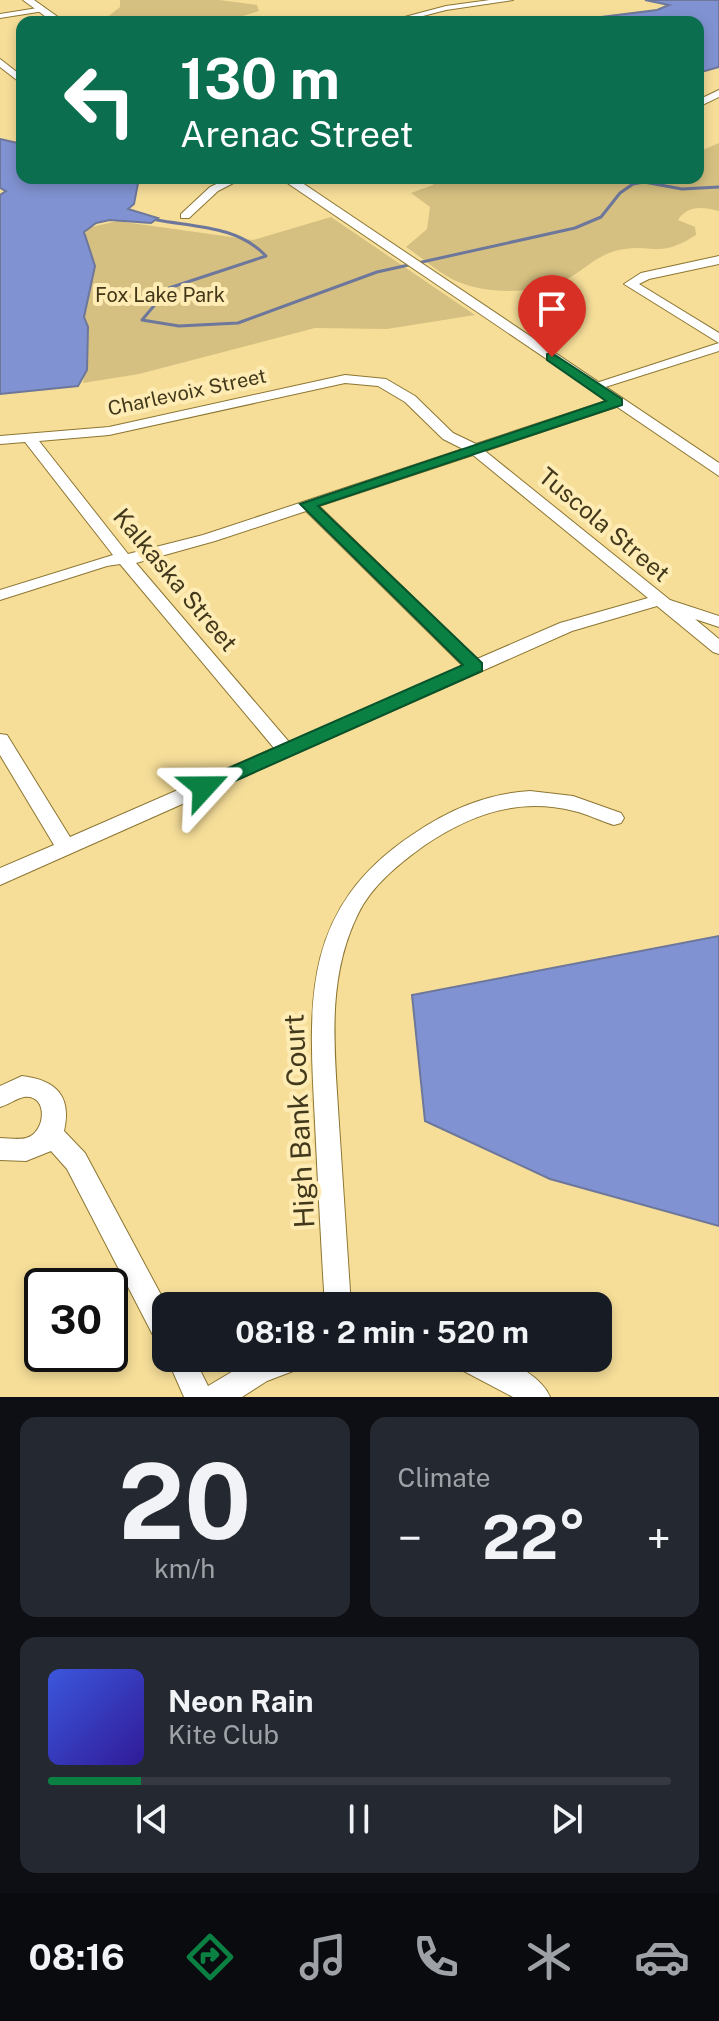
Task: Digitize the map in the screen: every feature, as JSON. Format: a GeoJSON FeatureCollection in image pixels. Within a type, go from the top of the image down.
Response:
{"type":"FeatureCollection","features":[{"type":"Feature","properties":{"kind":"street"},"geometry":{"type":"LineString","coordinates":[[28,0],[51,16]]}},
{"type":"Feature","properties":{"kind":"street"},"geometry":{"type":"LineString","coordinates":[[429,0],[446,8]]}},
{"type":"Feature","properties":{"kind":"street"},"geometry":{"type":"LineString","coordinates":[[414,16],[446,8],[509,0]]}},
{"type":"Feature","properties":{"kind":"street"},"geometry":{"type":"LineString","coordinates":[[0,16],[41,9]]}},
{"type":"Feature","properties":{"kind":"street"},"geometry":{"type":"LineString","coordinates":[[0,62],[16,76]]}},
{"type":"Feature","properties":{"kind":"street"},"geometry":{"type":"LineString","coordinates":[[185,216],[214,189],[225,184]]}},
{"type":"Feature","properties":{"kind":"street"},"geometry":{"type":"LineString","coordinates":[[295,184],[719,471]]}},
{"type":"Feature","properties":{"kind":"street"},"geometry":{"type":"LineString","coordinates":[[719,260],[645,276],[630,284],[631,288],[719,339]]}},
{"type":"Feature","properties":{"kind":"street"},"geometry":{"type":"LineString","coordinates":[[594,386],[719,347]]}},
{"type":"Feature","properties":{"kind":"street","name":"Charlevoix Street"},"geometry":{"type":"LineString","coordinates":[[0,440],[109,431],[345,379],[381,382]]}},
{"type":"Feature","properties":{"kind":"street","name":"Tuscola Street"},"geometry":{"type":"LineString","coordinates":[[381,382],[410,399],[448,436],[473,448],[657,601],[719,648]]}},
{"type":"Feature","properties":{"kind":"street"},"geometry":{"type":"LineString","coordinates":[[0,595],[105,561],[209,538],[617,402]]}},
{"type":"Feature","properties":{"kind":"street","name":"Kalkaska Street"},"geometry":{"type":"LineString","coordinates":[[29,438],[124,559],[286,750]]}},
{"type":"Feature","properties":{"kind":"street"},"geometry":{"type":"LineString","coordinates":[[308,504],[475,667]]}},
{"type":"Feature","properties":{"kind":"street"},"geometry":{"type":"LineString","coordinates":[[0,877],[566,627],[657,601],[719,622]]}},
{"type":"Feature","properties":{"kind":"street"},"geometry":{"type":"LineString","coordinates":[[0,740],[66,847]]}},
{"type":"Feature","properties":{"kind":"street","name":"High Bank Court"},"geometry":{"type":"LineString","coordinates":[[337,1292],[324,1074],[324,999],[332,958],[361,892],[419,839],[455,816],[488,804],[520,797],[548,798],[586,804],[614,818]]}},
{"type":"Feature","properties":{"kind":"street"},"geometry":{"type":"LineString","coordinates":[[0,1097],[28,1087],[50,1095],[58,1114],[50,1133],[25,1151],[0,1149]]}},
{"type":"Feature","properties":{"kind":"street"},"geometry":{"type":"LineString","coordinates":[[50,1133],[76,1161],[152,1305]]}},
{"type":"Feature","properties":{"kind":"street"},"geometry":{"type":"LineString","coordinates":[[186,1372],[199,1397]]}},
{"type":"Feature","properties":{"kind":"street"},"geometry":{"type":"LineString","coordinates":[[217,1397],[256,1372]]}},
{"type":"Feature","properties":{"kind":"street"},"geometry":{"type":"LineString","coordinates":[[496,1372],[536,1397]]}},
{"type":"Feature","properties":{"kind":"green space"},"geometry":{"type":"Polygon","coordinates":[[[120,0],[219,0],[257,5],[259,11],[243,16],[109,16],[120,7],[120,0]]]}},
{"type":"Feature","properties":{"kind":"green space"},"geometry":{"type":"Polygon","coordinates":[[[719,143],[719,211],[701,208],[682,215],[678,220],[695,227],[696,235],[671,247],[615,251],[562,282],[513,291],[475,287],[457,281],[406,247],[427,229],[430,207],[411,193],[433,184],[704,184],[704,149],[719,143]]]}},
{"type":"Feature","properties":{"kind":"green space","name":"Fox Lake Park"},"geometry":{"type":"Polygon","coordinates":[[[331,217],[475,315],[387,329],[315,328],[139,374],[83,383],[88,356],[84,317],[94,272],[84,237],[88,228],[117,221],[253,240],[331,217]]]}},
{"type":"Feature","properties":{"kind":"water"},"geometry":{"type":"Polygon","coordinates":[[[645,0],[719,0],[719,67],[704,71],[704,16],[609,16],[657,10],[669,5],[645,0]]]}},
{"type":"Feature","properties":{"kind":"water"},"geometry":{"type":"Polygon","coordinates":[[[0,139],[16,143],[16,184],[138,184],[134,204],[128,209],[158,218],[151,223],[110,220],[96,223],[84,232],[95,266],[84,317],[88,327],[87,370],[78,386],[0,394],[0,195],[6,191],[0,188],[0,139]]]}},
{"type":"Feature","properties":{"kind":"water"},"geometry":{"type":"Polygon","coordinates":[[[719,936],[719,1226],[550,1179],[425,1121],[412,995],[719,936]]]}},
{"type":"Feature","properties":{"kind":"waterway"},"geometry":{"type":"LineString","coordinates":[[157,220],[229,233],[255,246],[266,256],[169,288],[142,320],[179,326],[238,323],[377,272],[575,228],[601,217],[620,193],[633,184]]}},
{"type":"Feature","properties":{"kind":"waterway"},"geometry":{"type":"LineString","coordinates":[[655,184],[682,189],[719,187]]}},
{"type":"Feature","properties":{"kind":"route"},"geometry":{"type":"LineString","coordinates":[[204,787],[475,667],[308,504],[617,402],[552,357]]}}]}
